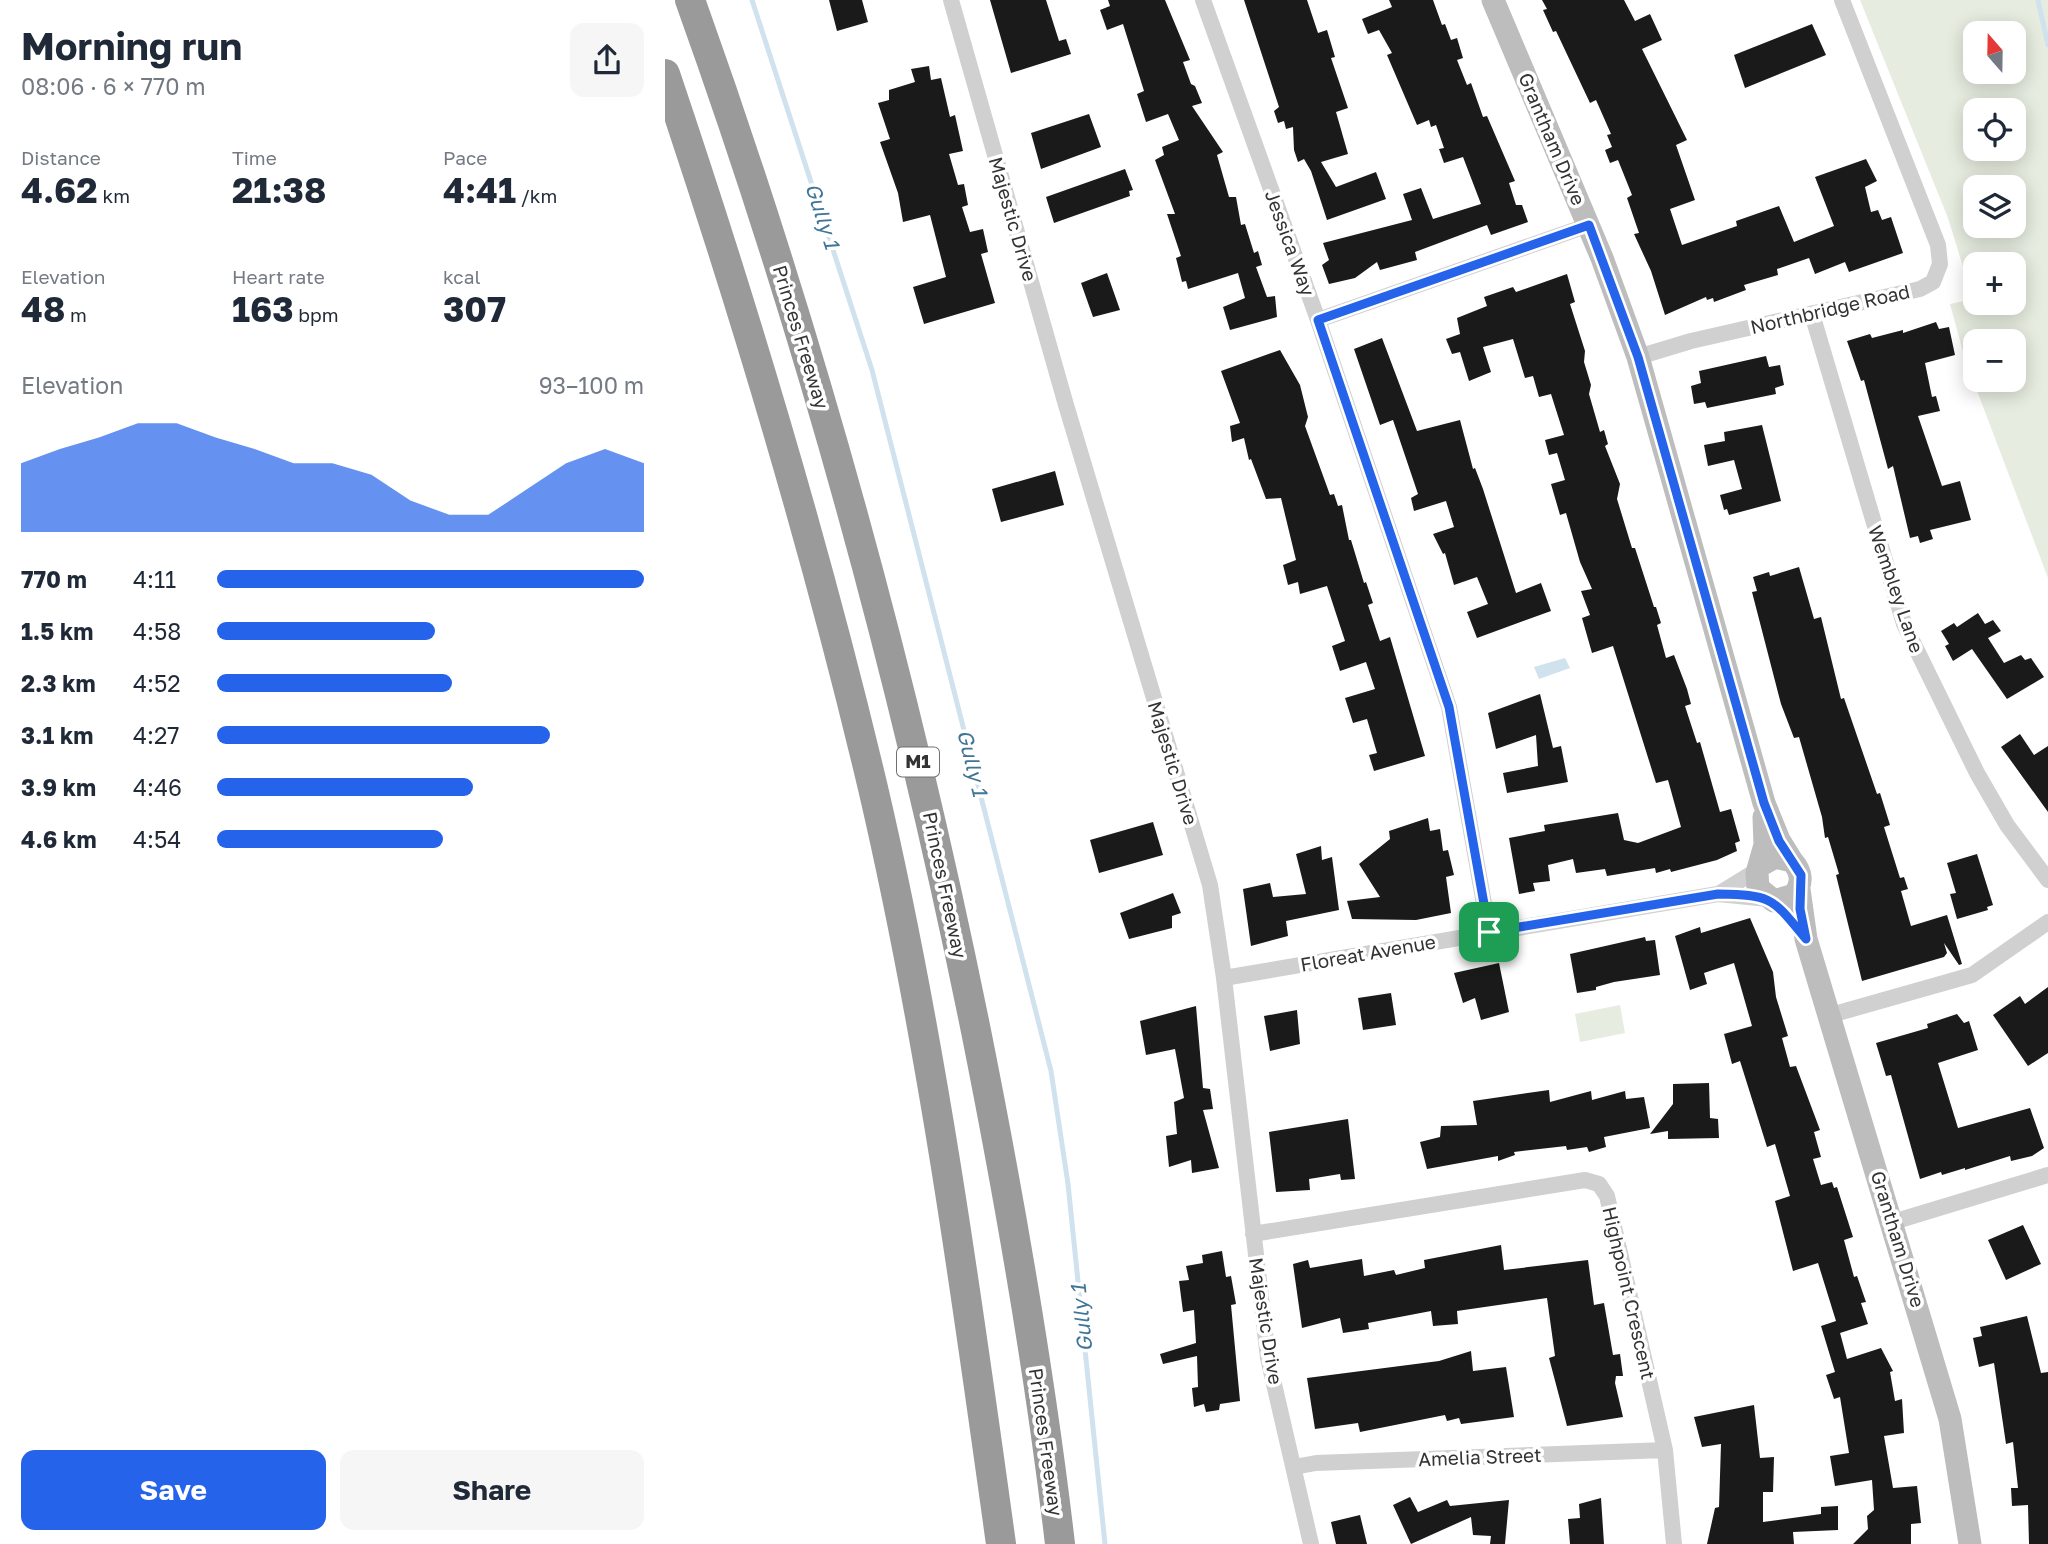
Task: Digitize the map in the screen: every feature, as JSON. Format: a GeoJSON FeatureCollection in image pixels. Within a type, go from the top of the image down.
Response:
{"type":"FeatureCollection","features":[{"type":"Feature","properties":{"kind":"highway","name":"Princes Freeway"},"geometry":{"type":"LineString","coordinates":[[690,0],[770,234],[849,495],[938,844],[1007,1193],[1030,1326],[1060,1544]]}},
{"type":"Feature","properties":{"kind":"highway","name":"M1"},"geometry":{"type":"LineString","coordinates":[[665,74],[696,166],[780,443],[842,666],[873,792],[921,1030],[963,1272],[1001,1544]]}},
{"type":"Feature","properties":{"kind":"street","name":"Majestic Drive"},"geometry":{"type":"LineString","coordinates":[[951,0],[1066,405],[1210,885],[1224,978],[1268,1358],[1311,1544]]}},
{"type":"Feature","properties":{"kind":"street","name":"Jessica Way"},"geometry":{"type":"LineString","coordinates":[[1203,0],[1318,320],[1449,707],[1489,932]]}},
{"type":"Feature","properties":{"kind":"street","name":"Grantham Drive"},"geometry":{"type":"LineString","coordinates":[[1493,0],[1589,225],[1638,357],[1764,803],[1779,841],[1801,875],[1799,889],[1806,939],[1831,1015],[1950,1419],[1970,1544]]}},
{"type":"Feature","properties":{"kind":"street","name":"Northbridge Road"},"geometry":{"type":"LineString","coordinates":[[1638,357],[1691,341],[1920,289],[1934,282],[1940,264],[1938,246],[1842,0]]}},
{"type":"Feature","properties":{"kind":"street"},"geometry":{"type":"LineString","coordinates":[[1318,320],[1589,225]]}},
{"type":"Feature","properties":{"kind":"street","name":"Wembley Lane"},"geometry":{"type":"LineString","coordinates":[[1812,314],[1904,624],[1989,793],[2007,825],[2048,880]]}},
{"type":"Feature","properties":{"kind":"street","name":"Grantham Drive"},"geometry":{"type":"LineString","coordinates":[[1764,803],[1765,845],[1758,888],[1806,939]]}},
{"type":"Feature","properties":{"kind":"street"},"geometry":{"type":"LineString","coordinates":[[1760,867],[1775,857],[1792,861]]}},
{"type":"Feature","properties":{"kind":"street","name":"Floreat Avenue"},"geometry":{"type":"LineString","coordinates":[[1718,894],[1760,867]]}},
{"type":"Feature","properties":{"kind":"street"},"geometry":{"type":"LineString","coordinates":[[1771,900],[1787,900],[1799,889]]}},
{"type":"Feature","properties":{"kind":"street","name":"Floreat Avenue"},"geometry":{"type":"LineString","coordinates":[[1224,978],[1718,894],[1771,900]]}},
{"type":"Feature","properties":{"kind":"street"},"geometry":{"type":"LineString","coordinates":[[1831,1015],[1972,975],[2048,922]]}},
{"type":"Feature","properties":{"kind":"street"},"geometry":{"type":"LineString","coordinates":[[1893,1222],[2048,1175]]}},
{"type":"Feature","properties":{"kind":"street","name":"Highpoint Crescent"},"geometry":{"type":"LineString","coordinates":[[1253,1234],[1593,1181],[1607,1195],[1665,1450],[1674,1544]]}},
{"type":"Feature","properties":{"kind":"street","name":"Amelia Street"},"geometry":{"type":"LineString","coordinates":[[1294,1467],[1317,1463],[1665,1450]]}},
{"type":"Feature","properties":{"kind":"shaded area"},"geometry":{"type":"Polygon","coordinates":[[[1860,0],[2048,0],[2048,578],[1978,392],[2026,392],[2026,329],[1963,329],[1963,352],[1950,304],[1963,301],[1963,315],[2026,315],[2026,252],[1963,252],[1963,267],[1948,218],[1860,0]]]}},
{"type":"Feature","properties":{"kind":"shaded area"},"geometry":{"type":"Polygon","coordinates":[[[1620,1005],[1625,1033],[1580,1042],[1575,1014],[1620,1005]]]}},
{"type":"Feature","properties":{"kind":"water"},"geometry":{"type":"Polygon","coordinates":[[[1565,658],[1570,668],[1539,679],[1534,667],[1565,658]]]}},
{"type":"Feature","properties":{"kind":"building"},"geometry":{"type":"Polygon","coordinates":[[[829,0],[862,0],[868,22],[837,31],[829,0]]]}},
{"type":"Feature","properties":{"kind":"building"},"geometry":{"type":"Polygon","coordinates":[[[990,0],[1046,0],[1059,41],[1066,39],[1071,54],[1011,73],[990,0]]]}},
{"type":"Feature","properties":{"kind":"building"},"geometry":{"type":"Polygon","coordinates":[[[1108,0],[1165,0],[1190,60],[1183,62],[1202,103],[1192,106],[1223,152],[1217,155],[1229,197],[1236,197],[1241,225],[1245,224],[1254,253],[1258,251],[1262,265],[1256,267],[1267,297],[1275,296],[1277,317],[1230,330],[1223,307],[1245,298],[1238,273],[1188,289],[1186,281],[1182,282],[1176,258],[1181,256],[1167,214],[1175,214],[1155,160],[1164,155],[1162,147],[1179,140],[1168,114],[1146,122],[1137,94],[1144,91],[1123,24],[1107,30],[1100,10],[1110,6],[1108,0]]]}},
{"type":"Feature","properties":{"kind":"building"},"geometry":{"type":"Polygon","coordinates":[[[1244,0],[1307,0],[1318,33],[1327,30],[1335,57],[1331,58],[1348,108],[1336,112],[1348,154],[1321,162],[1336,187],[1376,172],[1386,199],[1327,220],[1311,171],[1304,159],[1298,162],[1294,150],[1293,127],[1286,129],[1284,121],[1278,123],[1274,111],[1279,107],[1244,0]]]}},
{"type":"Feature","properties":{"kind":"building"},"geometry":{"type":"Polygon","coordinates":[[[1389,0],[1433,0],[1451,40],[1457,38],[1463,58],[1457,60],[1467,85],[1471,83],[1483,117],[1487,116],[1515,181],[1509,183],[1516,205],[1522,205],[1528,222],[1491,235],[1487,225],[1415,252],[1417,260],[1380,270],[1377,262],[1355,278],[1329,284],[1322,265],[1329,260],[1323,243],[1412,220],[1403,194],[1421,188],[1433,219],[1481,204],[1463,157],[1444,163],[1439,149],[1444,148],[1436,125],[1431,127],[1429,120],[1417,125],[1387,55],[1392,53],[1379,30],[1368,34],[1362,19],[1392,7],[1389,0]]]}},
{"type":"Feature","properties":{"kind":"building"},"geometry":{"type":"Polygon","coordinates":[[[1542,0],[1624,0],[1635,21],[1650,14],[1662,40],[1642,49],[1687,140],[1676,145],[1695,200],[1670,209],[1682,245],[1737,226],[1736,221],[1779,206],[1794,242],[1834,226],[1815,177],[1866,159],[1877,181],[1865,187],[1871,212],[1878,210],[1882,220],[1891,217],[1903,253],[1849,272],[1845,262],[1815,274],[1809,258],[1777,269],[1778,275],[1744,285],[1746,290],[1714,302],[1713,298],[1707,300],[1706,297],[1665,315],[1651,271],[1634,234],[1639,233],[1627,198],[1632,195],[1618,160],[1610,163],[1605,150],[1612,147],[1607,135],[1611,134],[1596,100],[1590,103],[1556,31],[1553,32],[1543,10],[1547,9],[1542,0]]]}},
{"type":"Feature","properties":{"kind":"building"},"geometry":{"type":"Polygon","coordinates":[[[1812,24],[1826,55],[1745,88],[1734,55],[1812,24]]]}},
{"type":"Feature","properties":{"kind":"building"},"geometry":{"type":"Polygon","coordinates":[[[929,66],[931,80],[941,78],[950,117],[955,115],[963,151],[949,154],[958,185],[964,184],[968,205],[962,207],[970,232],[983,229],[988,252],[981,254],[995,303],[924,324],[913,287],[946,277],[930,215],[903,222],[898,193],[880,142],[890,139],[878,103],[889,100],[889,90],[915,82],[911,69],[929,66]]]}},
{"type":"Feature","properties":{"kind":"building"},"geometry":{"type":"Polygon","coordinates":[[[1089,114],[1101,147],[1041,169],[1031,133],[1089,114]]]}},
{"type":"Feature","properties":{"kind":"building"},"geometry":{"type":"Polygon","coordinates":[[[1125,169],[1133,190],[1129,191],[1130,196],[1054,223],[1046,197],[1125,169]]]}},
{"type":"Feature","properties":{"kind":"building"},"geometry":{"type":"Polygon","coordinates":[[[1107,273],[1120,310],[1093,317],[1081,283],[1107,273]]]}},
{"type":"Feature","properties":{"kind":"building"},"geometry":{"type":"Polygon","coordinates":[[[1567,274],[1575,302],[1570,304],[1585,351],[1584,362],[1591,385],[1589,394],[1600,432],[1604,430],[1608,444],[1605,446],[1620,484],[1617,499],[1632,548],[1635,548],[1661,623],[1657,625],[1666,658],[1674,655],[1687,689],[1691,704],[1685,706],[1697,743],[1700,742],[1720,812],[1731,809],[1740,841],[1735,843],[1737,851],[1717,860],[1671,872],[1670,869],[1656,873],[1655,868],[1607,876],[1605,869],[1576,873],[1573,859],[1548,865],[1550,881],[1533,883],[1535,891],[1519,894],[1509,838],[1545,831],[1544,825],[1618,813],[1624,840],[1638,843],[1681,827],[1668,780],[1656,783],[1613,646],[1592,653],[1582,618],[1590,615],[1581,591],[1592,589],[1580,562],[1566,513],[1560,515],[1551,484],[1565,480],[1557,453],[1549,455],[1545,440],[1564,435],[1551,394],[1539,397],[1533,376],[1525,378],[1513,339],[1483,347],[1491,372],[1469,381],[1460,352],[1452,354],[1446,339],[1460,334],[1457,318],[1487,306],[1484,297],[1513,287],[1516,292],[1567,274]]]}},
{"type":"Feature","properties":{"kind":"building"},"geometry":{"type":"Polygon","coordinates":[[[1936,322],[1939,329],[1949,327],[1955,355],[1925,363],[1932,397],[1936,396],[1940,411],[1918,416],[1942,486],[1960,481],[1971,520],[1930,530],[1933,539],[1920,543],[1918,536],[1910,538],[1893,466],[1888,469],[1864,380],[1861,381],[1847,341],[1870,334],[1872,338],[1903,330],[1903,333],[1936,322]]]}},
{"type":"Feature","properties":{"kind":"building"},"geometry":{"type":"Polygon","coordinates":[[[1382,338],[1417,431],[1460,420],[1473,469],[1475,468],[1483,489],[1516,593],[1541,583],[1551,611],[1477,638],[1467,612],[1488,604],[1477,577],[1454,585],[1445,553],[1443,554],[1433,534],[1454,527],[1446,501],[1414,511],[1411,498],[1418,494],[1393,420],[1380,425],[1354,349],[1382,338]]]}},
{"type":"Feature","properties":{"kind":"building"},"geometry":{"type":"Polygon","coordinates":[[[1280,350],[1300,385],[1308,417],[1305,426],[1330,495],[1334,494],[1338,506],[1342,505],[1349,540],[1373,603],[1368,605],[1380,641],[1390,637],[1425,756],[1374,771],[1369,755],[1377,753],[1367,719],[1353,723],[1345,698],[1375,689],[1366,662],[1340,671],[1332,646],[1345,641],[1327,586],[1300,594],[1298,582],[1288,585],[1283,565],[1296,560],[1281,498],[1266,499],[1251,459],[1249,460],[1244,438],[1232,442],[1230,426],[1240,423],[1221,371],[1280,350]]]}},
{"type":"Feature","properties":{"kind":"building"},"geometry":{"type":"Polygon","coordinates":[[[1766,356],[1769,367],[1780,365],[1784,385],[1775,388],[1776,394],[1707,408],[1705,402],[1694,404],[1691,386],[1701,383],[1699,371],[1766,356]]]}},
{"type":"Feature","properties":{"kind":"building"},"geometry":{"type":"Polygon","coordinates":[[[1762,425],[1781,501],[1729,515],[1727,509],[1724,510],[1720,495],[1742,489],[1734,460],[1708,466],[1704,445],[1725,441],[1724,432],[1762,425]]]}},
{"type":"Feature","properties":{"kind":"building"},"geometry":{"type":"Polygon","coordinates":[[[1055,471],[1064,505],[1001,522],[992,489],[1055,471]]]}},
{"type":"Feature","properties":{"kind":"building"},"geometry":{"type":"Polygon","coordinates":[[[1799,567],[1814,619],[1821,617],[1841,699],[1844,698],[1890,825],[1884,827],[1900,878],[1904,877],[1908,889],[1901,891],[1911,926],[1947,915],[1962,964],[1959,965],[1944,943],[1947,953],[1944,957],[1862,981],[1836,875],[1839,874],[1828,837],[1825,838],[1822,817],[1799,737],[1794,738],[1781,704],[1752,592],[1757,591],[1753,577],[1769,572],[1770,576],[1799,567]]]}},
{"type":"Feature","properties":{"kind":"building"},"geometry":{"type":"Polygon","coordinates":[[[1978,613],[1985,624],[1993,620],[2001,631],[1988,638],[2004,663],[2021,655],[2025,660],[2031,658],[2044,677],[2007,699],[1972,649],[1953,661],[1945,646],[1949,644],[1941,631],[1954,623],[1957,627],[1978,613]]]}},
{"type":"Feature","properties":{"kind":"building"},"geometry":{"type":"Polygon","coordinates":[[[1540,694],[1553,748],[1561,746],[1568,782],[1507,793],[1503,773],[1538,766],[1536,735],[1496,749],[1488,713],[1540,694]]]}},
{"type":"Feature","properties":{"kind":"building"},"geometry":{"type":"Polygon","coordinates":[[[2020,734],[2034,755],[2048,746],[2048,812],[2001,747],[2020,734]]]}},
{"type":"Feature","properties":{"kind":"building"},"geometry":{"type":"Polygon","coordinates":[[[1428,818],[1430,831],[1440,829],[1443,851],[1448,850],[1454,875],[1446,877],[1451,913],[1416,920],[1352,919],[1347,901],[1380,897],[1359,864],[1390,839],[1389,831],[1428,818]]]}},
{"type":"Feature","properties":{"kind":"building"},"geometry":{"type":"Polygon","coordinates":[[[1153,822],[1163,855],[1099,873],[1090,840],[1153,822]]]}},
{"type":"Feature","properties":{"kind":"building"},"geometry":{"type":"Polygon","coordinates":[[[1321,846],[1322,860],[1332,857],[1339,910],[1286,921],[1288,936],[1251,946],[1243,889],[1270,883],[1273,897],[1306,894],[1296,854],[1321,846]]]}},
{"type":"Feature","properties":{"kind":"building"},"geometry":{"type":"Polygon","coordinates":[[[1977,854],[1993,905],[1987,907],[1988,910],[1957,919],[1950,894],[1956,893],[1947,863],[1977,854]]]}},
{"type":"Feature","properties":{"kind":"building"},"geometry":{"type":"Polygon","coordinates":[[[1173,893],[1181,913],[1172,916],[1172,928],[1129,939],[1120,913],[1173,893]]]}},
{"type":"Feature","properties":{"kind":"building"},"geometry":{"type":"Polygon","coordinates":[[[1750,918],[1773,972],[1776,997],[1788,1036],[1782,1038],[1790,1067],[1796,1066],[1820,1130],[1814,1132],[1821,1157],[1813,1159],[1821,1185],[1832,1182],[1834,1188],[1837,1187],[1853,1237],[1844,1240],[1854,1277],[1857,1276],[1866,1302],[1861,1303],[1868,1324],[1840,1333],[1847,1359],[1881,1348],[1893,1371],[1890,1372],[1895,1401],[1902,1399],[1904,1433],[1884,1436],[1893,1488],[1917,1486],[1921,1523],[1911,1524],[1911,1544],[1853,1544],[1868,1529],[1867,1516],[1874,1510],[1872,1480],[1835,1486],[1830,1456],[1849,1453],[1840,1397],[1834,1399],[1826,1375],[1835,1372],[1821,1326],[1836,1321],[1818,1263],[1793,1271],[1775,1201],[1790,1196],[1775,1144],[1767,1147],[1740,1061],[1732,1064],[1724,1034],[1752,1026],[1734,963],[1704,973],[1707,984],[1690,990],[1675,936],[1700,927],[1701,933],[1750,918]]]}},
{"type":"Feature","properties":{"kind":"building"},"geometry":{"type":"Polygon","coordinates":[[[1645,937],[1646,941],[1655,940],[1660,975],[1614,982],[1596,987],[1596,990],[1577,993],[1570,954],[1645,937]]]}},
{"type":"Feature","properties":{"kind":"building"},"geometry":{"type":"Polygon","coordinates":[[[1499,963],[1509,1012],[1481,1020],[1475,998],[1463,1003],[1454,973],[1499,963]]]}},
{"type":"Feature","properties":{"kind":"building"},"geometry":{"type":"Polygon","coordinates":[[[2048,987],[2048,1053],[2028,1066],[1993,1015],[2020,996],[2025,1004],[2048,987]]]}},
{"type":"Feature","properties":{"kind":"building"},"geometry":{"type":"Polygon","coordinates":[[[1391,993],[1396,1025],[1363,1030],[1358,998],[1391,993]]]}},
{"type":"Feature","properties":{"kind":"building"},"geometry":{"type":"Polygon","coordinates":[[[1196,1006],[1203,1088],[1210,1089],[1213,1109],[1203,1110],[1219,1168],[1192,1173],[1191,1160],[1169,1167],[1166,1136],[1177,1134],[1174,1102],[1184,1098],[1175,1049],[1146,1055],[1140,1021],[1196,1006]]]}},
{"type":"Feature","properties":{"kind":"building"},"geometry":{"type":"Polygon","coordinates":[[[1297,1010],[1300,1044],[1270,1051],[1264,1016],[1297,1010]]]}},
{"type":"Feature","properties":{"kind":"building"},"geometry":{"type":"Polygon","coordinates":[[[1957,1014],[1964,1023],[1969,1021],[1978,1050],[1938,1063],[1958,1128],[2030,1108],[2044,1148],[2032,1156],[2011,1161],[2010,1156],[1965,1170],[1942,1175],[1941,1172],[1920,1179],[1891,1075],[1886,1076],[1876,1043],[1928,1028],[1927,1024],[1957,1014]]]}},
{"type":"Feature","properties":{"kind":"building"},"geometry":{"type":"Polygon","coordinates":[[[1709,1083],[1710,1118],[1718,1119],[1719,1138],[1668,1139],[1668,1131],[1650,1134],[1673,1104],[1673,1084],[1709,1083]]]}},
{"type":"Feature","properties":{"kind":"building"},"geometry":{"type":"Polygon","coordinates":[[[1549,1090],[1550,1102],[1591,1091],[1592,1100],[1625,1091],[1626,1099],[1644,1097],[1650,1128],[1604,1137],[1606,1147],[1589,1152],[1587,1147],[1567,1150],[1566,1146],[1514,1152],[1515,1155],[1498,1161],[1498,1156],[1427,1169],[1420,1142],[1440,1137],[1441,1126],[1477,1125],[1473,1101],[1549,1090]]]}},
{"type":"Feature","properties":{"kind":"building"},"geometry":{"type":"Polygon","coordinates":[[[1348,1119],[1355,1179],[1341,1180],[1340,1174],[1309,1179],[1310,1190],[1276,1192],[1269,1132],[1348,1119]]]}},
{"type":"Feature","properties":{"kind":"building"},"geometry":{"type":"Polygon","coordinates":[[[2023,1225],[2041,1264],[2006,1280],[1988,1240],[2023,1225]]]}},
{"type":"Feature","properties":{"kind":"building"},"geometry":{"type":"Polygon","coordinates":[[[1501,1245],[1504,1270],[1588,1260],[1594,1305],[1604,1303],[1613,1355],[1620,1354],[1623,1376],[1616,1376],[1615,1383],[1623,1417],[1567,1426],[1549,1358],[1555,1356],[1547,1298],[1457,1311],[1458,1324],[1433,1326],[1431,1311],[1368,1323],[1369,1329],[1343,1333],[1340,1318],[1302,1328],[1293,1264],[1308,1260],[1310,1268],[1362,1259],[1364,1276],[1394,1270],[1396,1275],[1425,1268],[1424,1260],[1501,1245]]]}},
{"type":"Feature","properties":{"kind":"building"},"geometry":{"type":"Polygon","coordinates":[[[1222,1251],[1226,1277],[1231,1276],[1236,1304],[1231,1305],[1240,1401],[1220,1404],[1219,1410],[1206,1412],[1204,1404],[1194,1407],[1192,1388],[1198,1387],[1197,1356],[1163,1364],[1160,1354],[1196,1343],[1194,1310],[1183,1312],[1179,1281],[1189,1280],[1186,1266],[1203,1263],[1202,1255],[1222,1251]]]}},
{"type":"Feature","properties":{"kind":"building"},"geometry":{"type":"Polygon","coordinates":[[[2027,1316],[2041,1373],[2048,1372],[2048,1544],[2029,1544],[2028,1505],[2012,1506],[2011,1488],[2018,1488],[2013,1442],[2006,1444],[1994,1363],[1979,1367],[1973,1338],[1982,1336],[1980,1327],[2027,1316]]]}},
{"type":"Feature","properties":{"kind":"building"},"geometry":{"type":"Polygon","coordinates":[[[1471,1351],[1473,1371],[1506,1367],[1514,1417],[1461,1424],[1459,1418],[1447,1421],[1445,1415],[1360,1432],[1358,1423],[1315,1429],[1307,1378],[1439,1361],[1471,1351]]]}},
{"type":"Feature","properties":{"kind":"building"},"geometry":{"type":"Polygon","coordinates":[[[1754,1405],[1760,1458],[1774,1457],[1773,1492],[1763,1492],[1763,1522],[1821,1514],[1821,1507],[1838,1506],[1838,1530],[1793,1532],[1794,1544],[1707,1544],[1715,1508],[1719,1507],[1721,1444],[1702,1447],[1694,1417],[1754,1405]]]}},
{"type":"Feature","properties":{"kind":"building"},"geometry":{"type":"Polygon","coordinates":[[[1410,1497],[1418,1512],[1447,1500],[1450,1506],[1509,1500],[1505,1544],[1490,1544],[1491,1536],[1473,1535],[1471,1517],[1411,1544],[1393,1505],[1410,1497]]]}},
{"type":"Feature","properties":{"kind":"building"},"geometry":{"type":"Polygon","coordinates":[[[1601,1498],[1604,1544],[1570,1544],[1568,1519],[1580,1518],[1579,1504],[1601,1498]]]}},
{"type":"Feature","properties":{"kind":"building"},"geometry":{"type":"Polygon","coordinates":[[[1360,1515],[1367,1544],[1336,1544],[1331,1522],[1360,1515]]]}},
{"type":"Feature","properties":{"kind":"waterway","name":"Gully 1"},"geometry":{"type":"LineString","coordinates":[[752,0],[872,370],[1051,1071],[1068,1184],[1105,1544]]}},
{"type":"Feature","properties":{"kind":"waterway"},"geometry":{"type":"LineString","coordinates":[[2038,0],[2048,45]]}},
{"type":"Feature","properties":{"kind":"route"},"geometry":{"type":"LineString","coordinates":[[1589,225],[1638,357],[1764,803],[1779,841],[1801,875],[1800,909],[1806,939],[1774,901],[1744,895],[1718,894],[1489,932],[1449,707],[1318,320],[1589,225]]}}]}
